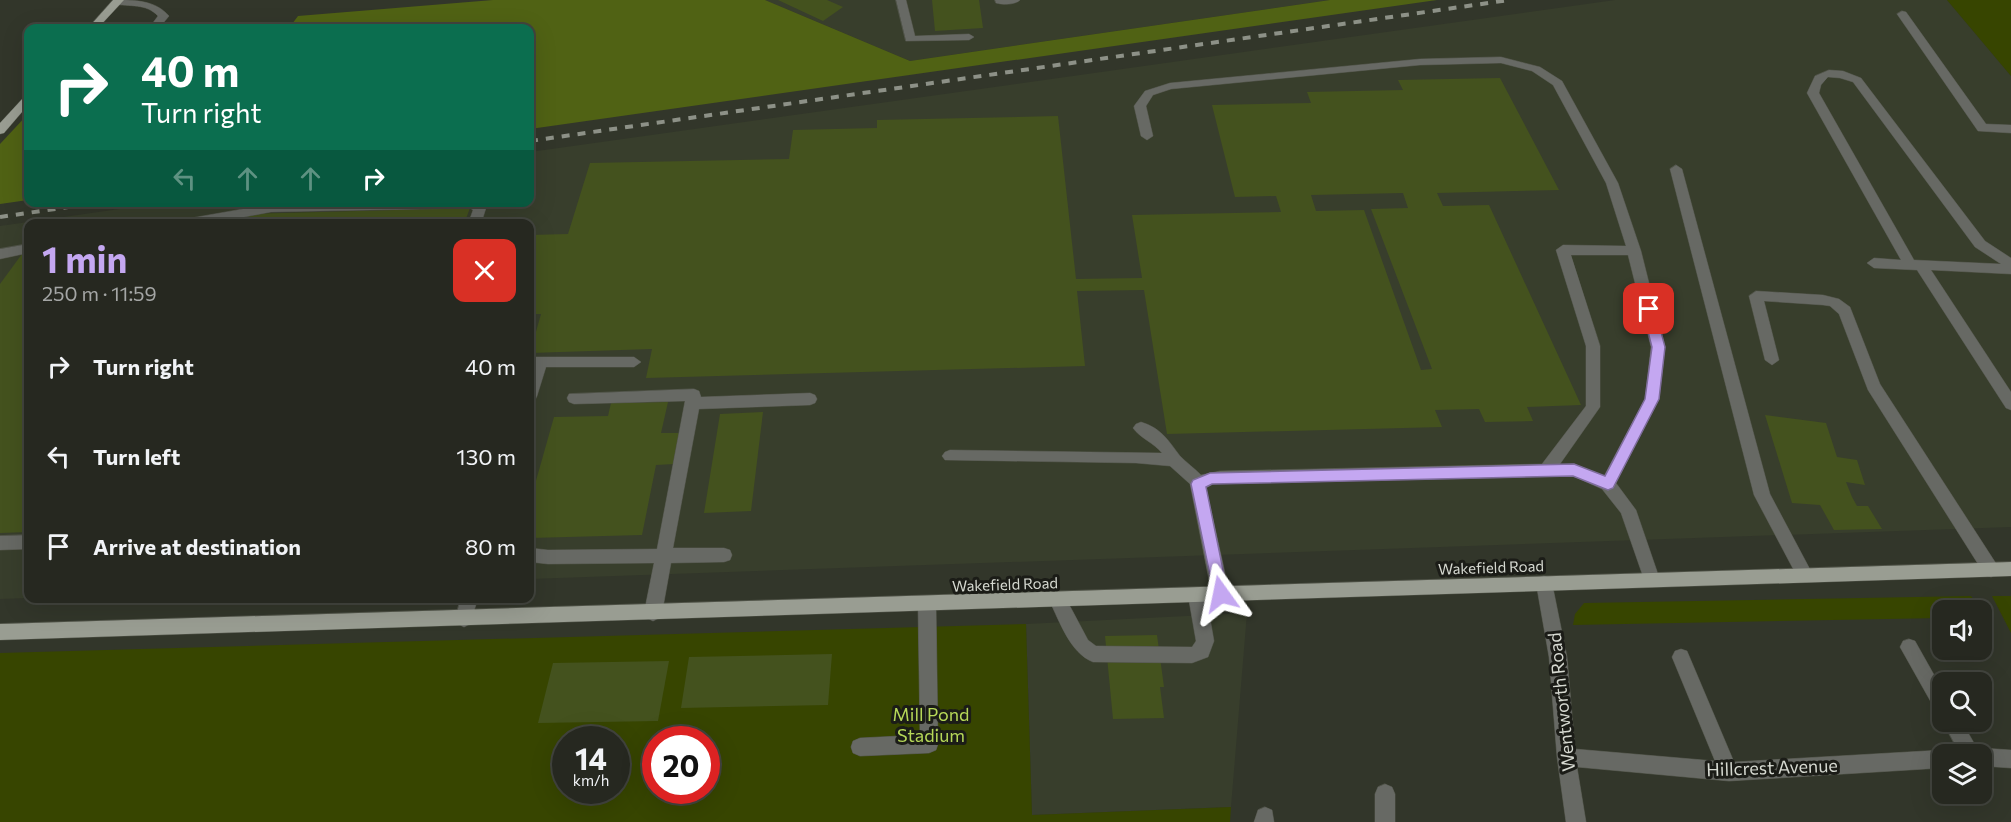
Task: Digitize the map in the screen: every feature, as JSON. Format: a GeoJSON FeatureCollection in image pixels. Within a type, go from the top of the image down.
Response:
{"type":"FeatureCollection","features":[{"type":"Feature","properties":{"kind":"main road"},"geometry":{"type":"LineString","coordinates":[[97,24],[118,1]]}},
{"type":"Feature","properties":{"kind":"main road"},"geometry":{"type":"LineString","coordinates":[[0,130],[24,103]]}},
{"type":"Feature","properties":{"kind":"main road","name":"Wakefield Road"},"geometry":{"type":"LineString","coordinates":[[0,632],[927,605],[2011,569]]}},
{"type":"Feature","properties":{"kind":"street"},"geometry":{"type":"LineString","coordinates":[[901,0],[910,39],[969,37]]}},
{"type":"Feature","properties":{"kind":"street"},"geometry":{"type":"LineString","coordinates":[[1000,1],[1016,0]]}},
{"type":"Feature","properties":{"kind":"street"},"geometry":{"type":"LineString","coordinates":[[118,1],[153,4],[164,16],[157,24]]}},
{"type":"Feature","properties":{"kind":"street"},"geometry":{"type":"LineString","coordinates":[[1902,14],[1982,128],[2011,129]]}},
{"type":"Feature","properties":{"kind":"street"},"geometry":{"type":"LineString","coordinates":[[1147,136],[1140,106],[1149,93],[1170,86],[1420,62],[1501,60],[1536,69],[1557,83],[1612,183],[1634,250],[1658,347],[1652,399],[1608,484]]}},
{"type":"Feature","properties":{"kind":"street"},"geometry":{"type":"LineString","coordinates":[[2011,264],[1980,244],[1857,80],[1835,73],[1823,75],[1815,83],[1813,93],[1915,264],[2007,391],[2011,404]]}},
{"type":"Feature","properties":{"kind":"street"},"geometry":{"type":"LineString","coordinates":[[1676,169],[1762,495],[1805,575]]}},
{"type":"Feature","properties":{"kind":"street"},"geometry":{"type":"LineString","coordinates":[[208,219],[271,208],[321,207]]}},
{"type":"Feature","properties":{"kind":"street"},"geometry":{"type":"LineString","coordinates":[[0,254],[24,250]]}},
{"type":"Feature","properties":{"kind":"street"},"geometry":{"type":"LineString","coordinates":[[1546,471],[1593,407],[1593,346],[1563,250],[1634,250]]}},
{"type":"Feature","properties":{"kind":"street"},"geometry":{"type":"LineString","coordinates":[[1874,263],[2011,269]]}},
{"type":"Feature","properties":{"kind":"street"},"geometry":{"type":"LineString","coordinates":[[1772,360],[1756,296],[1823,300],[1834,302],[1845,310],[1873,386],[1990,570]]}},
{"type":"Feature","properties":{"kind":"street"},"geometry":{"type":"LineString","coordinates":[[535,362],[634,362]]}},
{"type":"Feature","properties":{"kind":"street"},"geometry":{"type":"LineString","coordinates":[[574,398],[694,395],[653,613]]}},
{"type":"Feature","properties":{"kind":"street"},"geometry":{"type":"LineString","coordinates":[[693,403],[810,399]]}},
{"type":"Feature","properties":{"kind":"street"},"geometry":{"type":"LineString","coordinates":[[1141,428],[1148,430],[1165,445],[1175,461],[1187,469],[1198,484],[1221,594]]}},
{"type":"Feature","properties":{"kind":"street"},"geometry":{"type":"LineString","coordinates":[[950,456],[1077,455],[1175,461]]}},
{"type":"Feature","properties":{"kind":"street"},"geometry":{"type":"LineString","coordinates":[[1198,484],[1220,477],[1574,470],[1608,484],[1628,510],[1652,580]]}},
{"type":"Feature","properties":{"kind":"street"},"geometry":{"type":"LineString","coordinates":[[0,543],[24,542]]}},
{"type":"Feature","properties":{"kind":"street"},"geometry":{"type":"LineString","coordinates":[[534,555],[724,555]]}},
{"type":"Feature","properties":{"kind":"street","name":"Wentworth Road"},"geometry":{"type":"LineString","coordinates":[[1544,583],[1558,657],[1566,757],[1576,822]]}},
{"type":"Feature","properties":{"kind":"street"},"geometry":{"type":"LineString","coordinates":[[1058,600],[1082,646],[1092,654],[1192,655],[1202,651],[1205,640],[1197,595]]}},
{"type":"Feature","properties":{"kind":"street"},"geometry":{"type":"LineString","coordinates":[[464,619],[469,603]]}},
{"type":"Feature","properties":{"kind":"street"},"geometry":{"type":"LineString","coordinates":[[860,747],[929,744],[927,605]]}},
{"type":"Feature","properties":{"kind":"street"},"geometry":{"type":"LineString","coordinates":[[1909,647],[1932,687]]}},
{"type":"Feature","properties":{"kind":"street"},"geometry":{"type":"LineString","coordinates":[[1681,657],[1729,772]]}},
{"type":"Feature","properties":{"kind":"street","name":"Hillcrest Avenue"},"geometry":{"type":"LineString","coordinates":[[1566,757],[1729,772],[1932,760]]}},
{"type":"Feature","properties":{"kind":"street"},"geometry":{"type":"LineString","coordinates":[[1992,758],[2011,759]]}},
{"type":"Feature","properties":{"kind":"street"},"geometry":{"type":"LineString","coordinates":[[1385,794],[1385,822]]}},
{"type":"Feature","properties":{"kind":"shaded area"},"geometry":{"type":"Polygon","coordinates":[[[765,0],[1330,0],[910,61],[765,0]]]}},
{"type":"Feature","properties":{"kind":"shaded area"},"geometry":{"type":"Polygon","coordinates":[[[1615,0],[1947,0],[2011,76],[2011,527],[534,579],[534,219],[49,219],[134,207],[534,207],[534,151],[1615,0]]]}},
{"type":"Feature","properties":{"kind":"shaded area"},"geometry":{"type":"Polygon","coordinates":[[[24,223],[24,598],[0,599],[0,226],[24,223]]]}},
{"type":"Feature","properties":{"kind":"shaded area"},"geometry":{"type":"Polygon","coordinates":[[[1247,613],[1231,807],[1032,815],[1026,624],[1247,613]]]}},
{"type":"Feature","properties":{"kind":"green space"},"geometry":{"type":"Polygon","coordinates":[[[493,0],[765,0],[910,61],[1330,0],[1437,0],[534,128],[534,24],[292,24],[298,16],[493,0]]]}},
{"type":"Feature","properties":{"kind":"green space"},"geometry":{"type":"Polygon","coordinates":[[[1947,0],[2011,0],[2011,76],[1947,0]]]}},
{"type":"Feature","properties":{"kind":"green space"},"geometry":{"type":"Polygon","coordinates":[[[24,118],[24,201],[0,204],[0,144],[24,118]]]}},
{"type":"Feature","properties":{"kind":"green space"},"geometry":{"type":"Polygon","coordinates":[[[1971,596],[1974,600],[1932,600],[1932,618],[1573,625],[1575,614],[1584,603],[1971,596]]]}},
{"type":"Feature","properties":{"kind":"green space"},"geometry":{"type":"Polygon","coordinates":[[[1992,596],[2011,596],[2011,633],[1992,596]]]}},
{"type":"Feature","properties":{"kind":"green space","name":"Mill Pond Stadium"},"geometry":{"type":"Polygon","coordinates":[[[1026,624],[1032,815],[1231,807],[1230,822],[0,822],[0,653],[1026,624]]]}},
{"type":"Feature","properties":{"kind":"building"},"geometry":{"type":"Polygon","coordinates":[[[778,0],[827,0],[843,7],[823,21],[778,0]]]}},
{"type":"Feature","properties":{"kind":"building"},"geometry":{"type":"Polygon","coordinates":[[[932,0],[979,0],[983,28],[935,31],[932,0]]]}},
{"type":"Feature","properties":{"kind":"building"},"geometry":{"type":"Polygon","coordinates":[[[1500,78],[1559,190],[1437,193],[1443,206],[1489,205],[1581,405],[1527,407],[1533,421],[1485,422],[1479,409],[1435,410],[1442,427],[1167,434],[1144,290],[1077,291],[1085,366],[646,378],[652,349],[534,353],[534,339],[541,314],[534,314],[534,235],[568,234],[590,163],[789,159],[793,130],[877,128],[877,120],[1058,116],[1076,279],[1142,278],[1132,215],[1281,212],[1276,196],[1235,197],[1212,105],[1311,103],[1307,92],[1403,90],[1398,80],[1500,78]],[[1403,193],[1311,195],[1316,211],[1364,210],[1421,370],[1432,369],[1371,209],[1408,208],[1403,193]]]}},
{"type":"Feature","properties":{"kind":"building"},"geometry":{"type":"Polygon","coordinates":[[[470,208],[466,219],[246,219],[249,214],[470,208]]]}},
{"type":"Feature","properties":{"kind":"building"},"geometry":{"type":"Polygon","coordinates":[[[24,254],[24,532],[0,533],[0,284],[24,254]]]}},
{"type":"Feature","properties":{"kind":"building"},"geometry":{"type":"Polygon","coordinates":[[[668,402],[661,433],[681,433],[674,464],[656,465],[642,535],[534,538],[534,488],[554,417],[608,416],[611,403],[668,402]]]}},
{"type":"Feature","properties":{"kind":"building"},"geometry":{"type":"Polygon","coordinates":[[[763,412],[751,511],[704,513],[720,414],[763,412]]]}},
{"type":"Feature","properties":{"kind":"building"},"geometry":{"type":"Polygon","coordinates":[[[1765,415],[1826,423],[1837,457],[1857,460],[1865,485],[1846,482],[1852,497],[1857,506],[1868,506],[1882,529],[1834,530],[1820,505],[1792,503],[1765,415]]]}},
{"type":"Feature","properties":{"kind":"building"},"geometry":{"type":"Polygon","coordinates":[[[1157,635],[1164,687],[1160,687],[1164,718],[1113,719],[1105,636],[1157,635]]]}},
{"type":"Feature","properties":{"kind":"building"},"geometry":{"type":"Polygon","coordinates":[[[832,654],[828,705],[681,708],[689,657],[832,654]]]}},
{"type":"Feature","properties":{"kind":"building"},"geometry":{"type":"Polygon","coordinates":[[[669,661],[658,721],[538,723],[553,663],[669,661]]]}},
{"type":"Feature","properties":{"kind":"railway"},"geometry":{"type":"LineString","coordinates":[[534,140],[1509,0]]}},
{"type":"Feature","properties":{"kind":"railway"},"geometry":{"type":"LineString","coordinates":[[0,217],[69,207]]}},
{"type":"Feature","properties":{"kind":"route"},"geometry":{"type":"LineString","coordinates":[[1221,594],[1198,484],[1210,478],[1574,470],[1608,484],[1652,399],[1658,347],[1649,309]]}}]}
